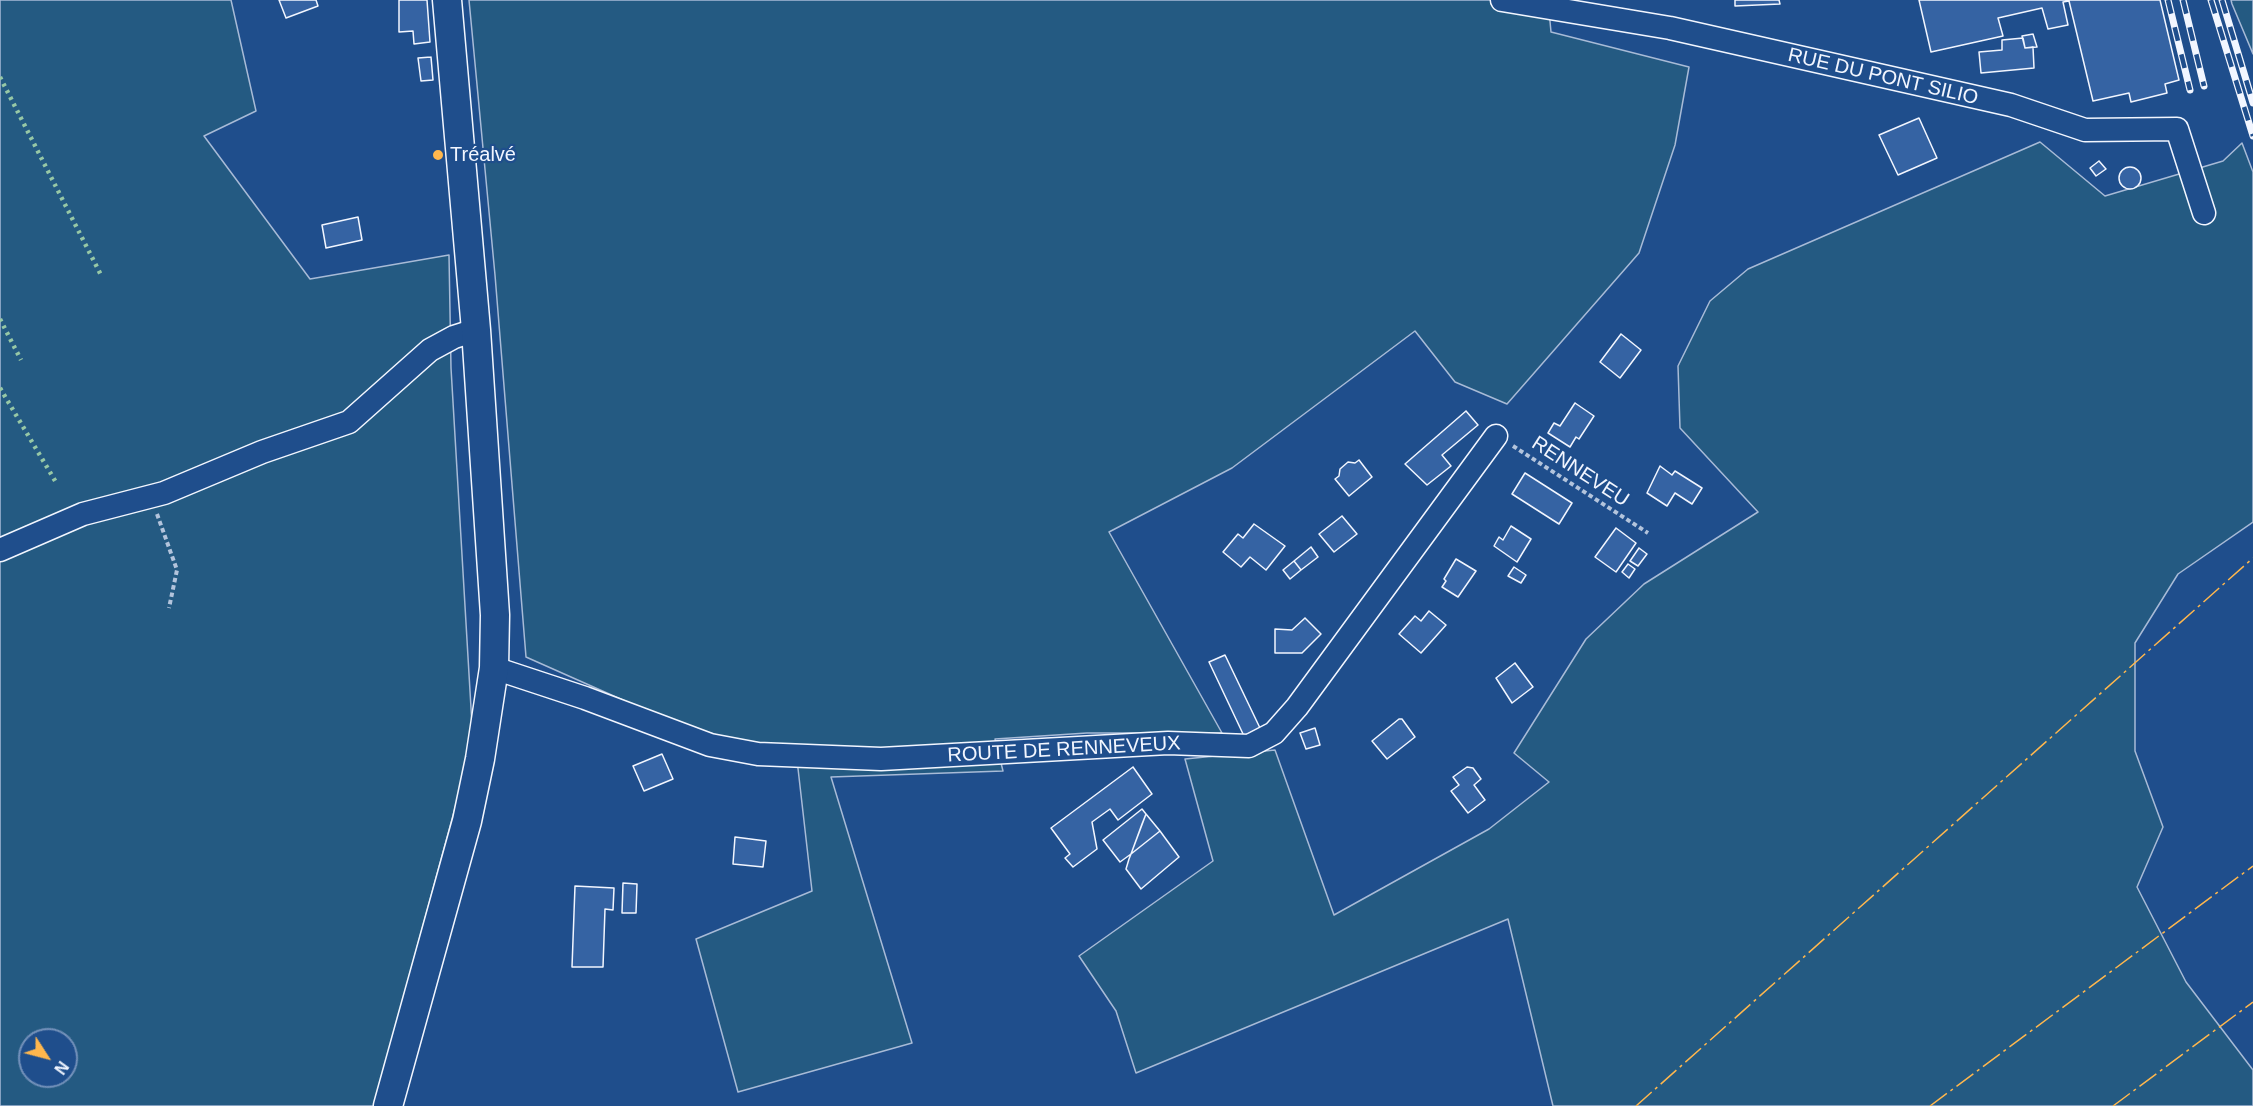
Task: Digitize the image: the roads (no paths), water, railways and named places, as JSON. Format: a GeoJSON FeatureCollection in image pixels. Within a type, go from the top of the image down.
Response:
{"type":"FeatureCollection","features":[{"type":"Feature","properties":{"kind":"main road"},"geometry":{"type":"LineString","coordinates":[[388,1106],[467,821],[482,747],[494,668],[495,615],[476,330],[447,0]]}},
{"type":"Feature","properties":{"kind":"street","name":"RUE DU PONT SILIO"},"geometry":{"type":"LineString","coordinates":[[1502,0],[1670,28],[2011,105],[2085,130],[2177,129],[2204,213]]}},
{"type":"Feature","properties":{"kind":"street"},"geometry":{"type":"LineString","coordinates":[[0,550],[83,514],[151,497],[262,452],[349,422],[430,350],[453,337],[476,330]]}},
{"type":"Feature","properties":{"kind":"street","name":"ROUTE DE RENNEVEUX"},"geometry":{"type":"LineString","coordinates":[[494,668],[585,698],[710,745],[758,754],[881,759],[1168,743],[1249,746],[1274,733],[1297,707],[1496,436]]}},
{"type":"Feature","properties":{"kind":"railway"},"geometry":{"type":"LineString","coordinates":[[2168,0],[2190,90]]}},
{"type":"Feature","properties":{"kind":"railway"},"geometry":{"type":"LineString","coordinates":[[2183,0],[2204,86]]}},
{"type":"Feature","properties":{"kind":"railway"},"geometry":{"type":"LineString","coordinates":[[2211,0],[2253,136]]}},
{"type":"Feature","properties":{"kind":"railway"},"geometry":{"type":"LineString","coordinates":[[2222,0],[2253,103]]}},
{"type":"Feature","properties":{"kind":"place","name":"Tréalvé"},"geometry":{"type":"Point","coordinates":[438,155]}}]}
